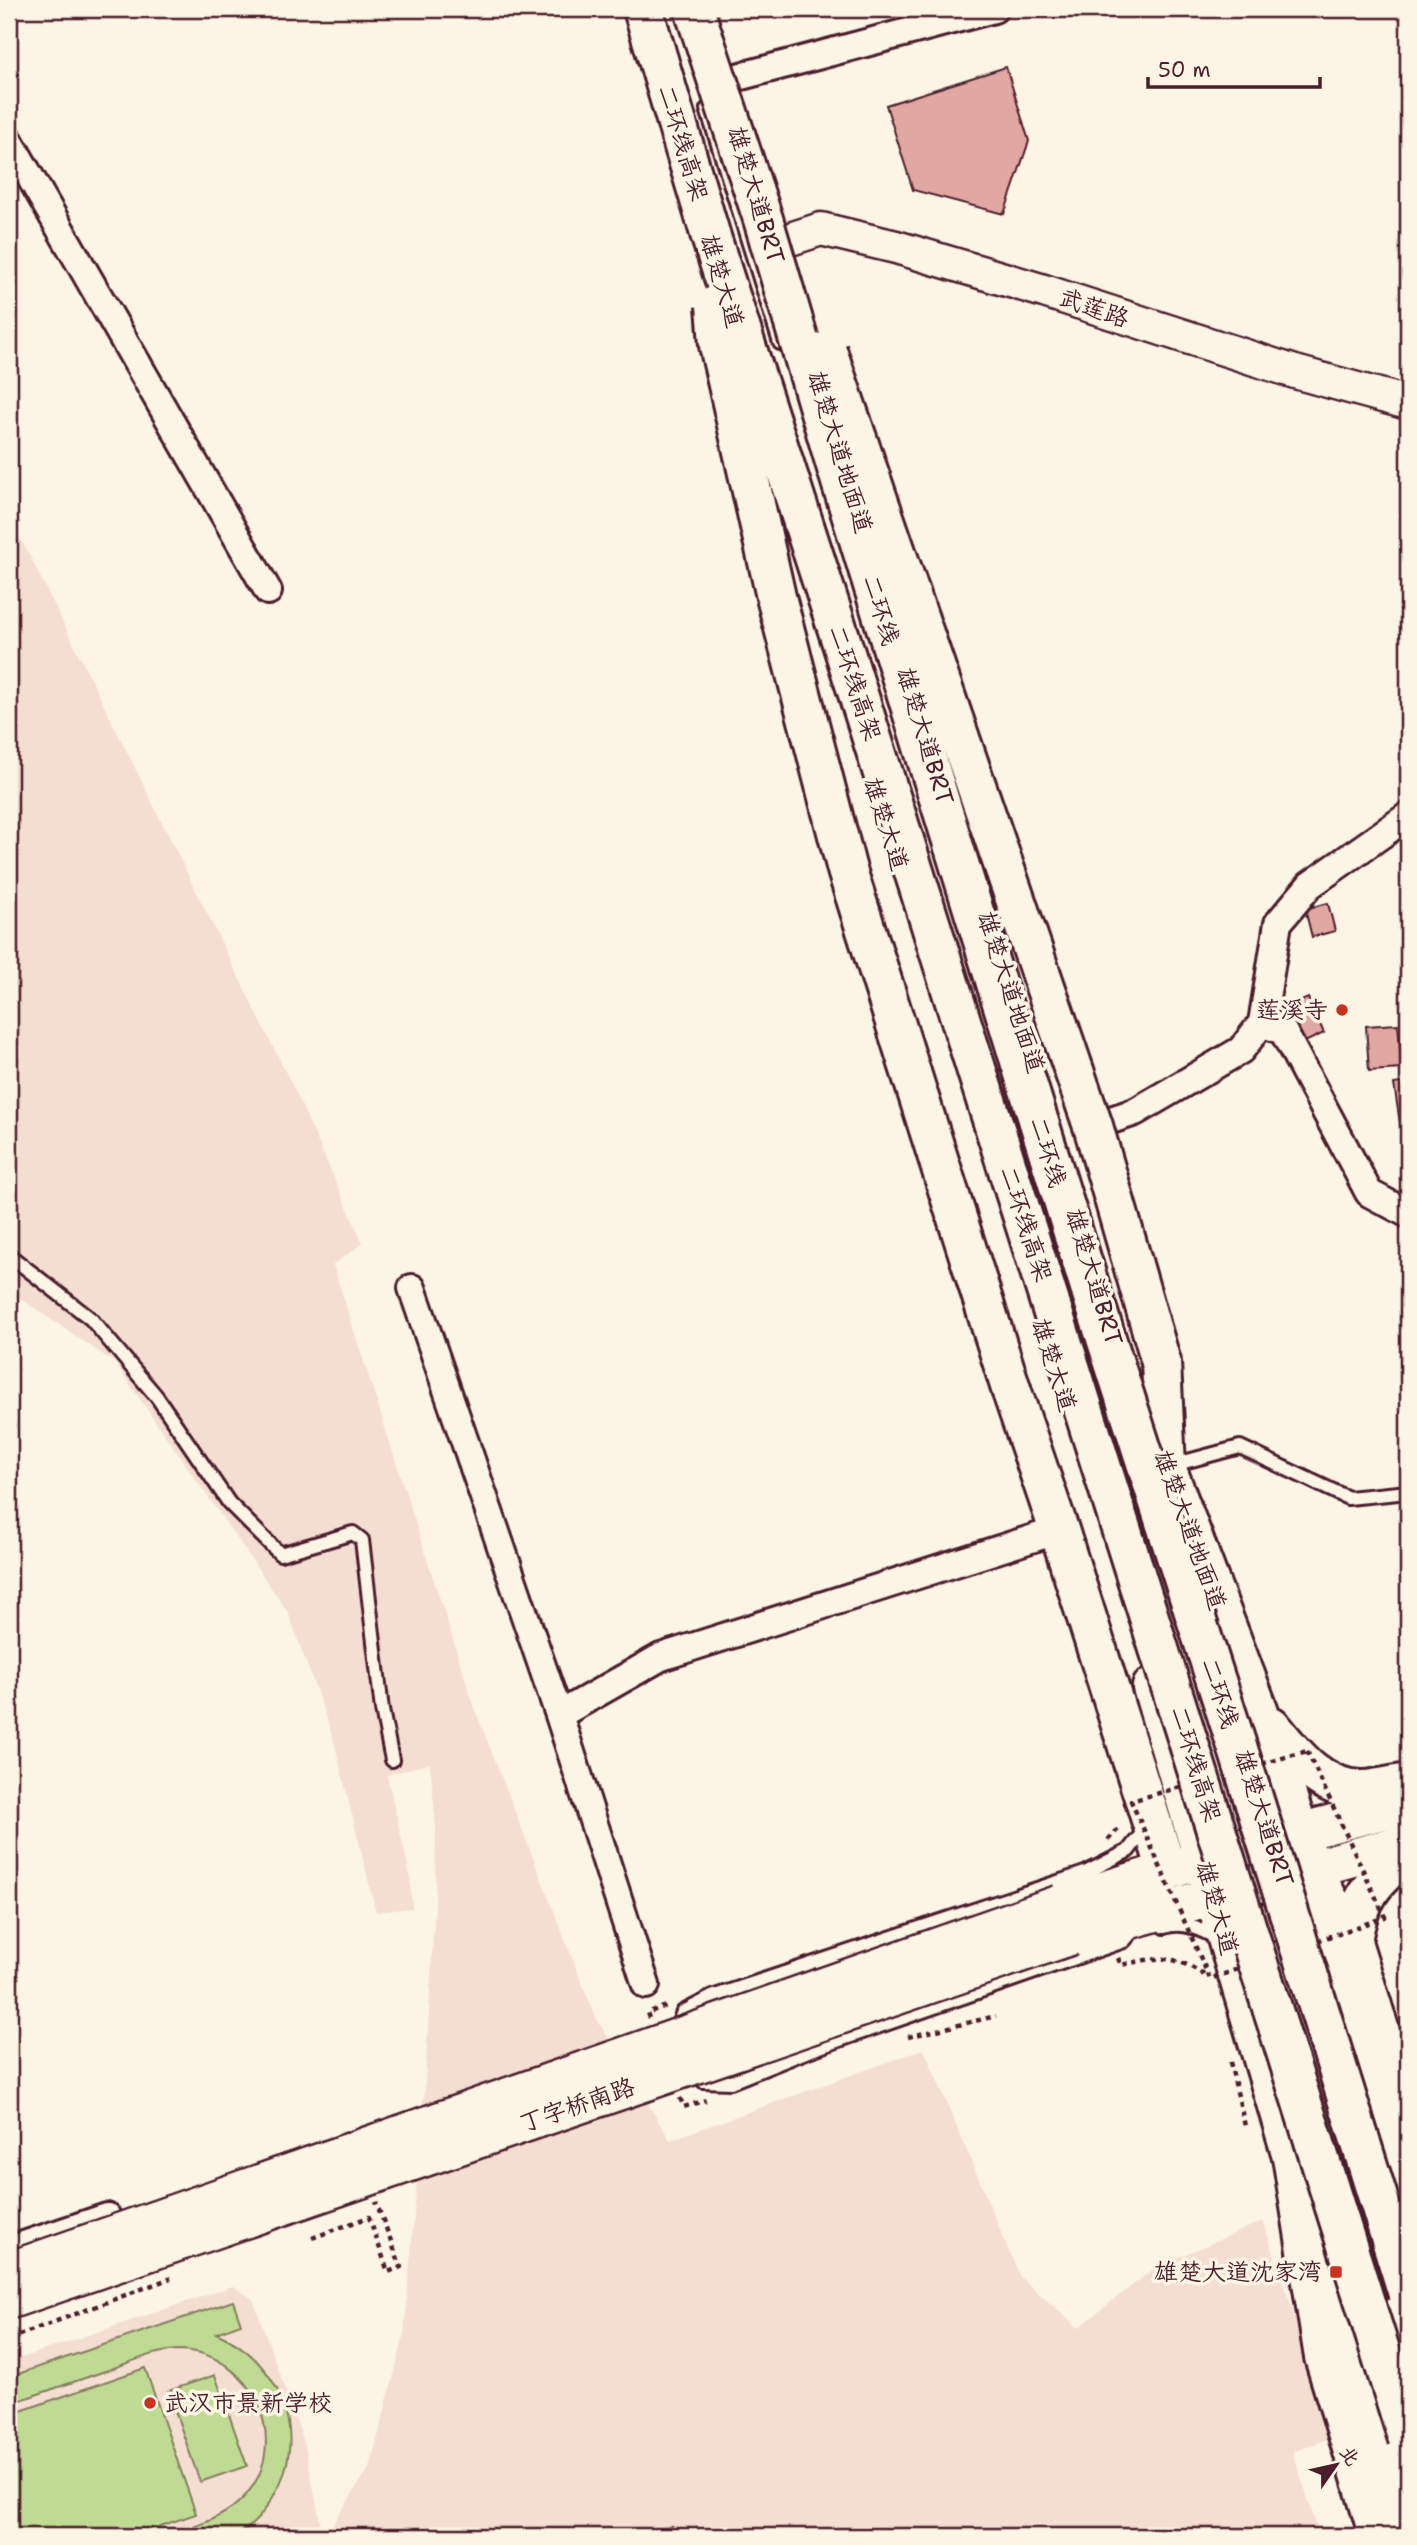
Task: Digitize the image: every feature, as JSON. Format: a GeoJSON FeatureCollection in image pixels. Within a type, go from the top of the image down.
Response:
{"type":"FeatureCollection","features":[{"type":"Feature","properties":{"kind":"main road","name":"雄楚大道"},"geometry":{"type":"LineString","coordinates":[[637,9],[716,259],[842,693],[932,965],[1227,1944],[1408,2521]]}},
{"type":"Feature","properties":{"kind":"main road","name":"二环线高架"},"geometry":{"type":"LineString","coordinates":[[643,9],[711,237],[892,799],[1408,2439]]}},
{"type":"Feature","properties":{"kind":"main road","name":"二环线"},"geometry":{"type":"LineString","coordinates":[[694,9],[771,231],[835,462],[1396,2286]]}},
{"type":"Feature","properties":{"kind":"main road","name":"雄楚大道地面道"},"geometry":{"type":"LineString","coordinates":[[709,9],[717,91],[771,231],[892,628],[1166,1467],[1258,1709],[1311,1868],[1408,2210]]}},
{"type":"Feature","properties":{"kind":"main road"},"geometry":{"type":"LineString","coordinates":[[771,231],[804,285],[1093,1126],[1161,1362],[1166,1467]]}},
{"type":"Feature","properties":{"kind":"main road"},"geometry":{"type":"LineString","coordinates":[[711,237],[719,345],[776,597],[843,858],[1012,1392],[1059,1530],[1133,1813],[1167,1870]]}},
{"type":"Feature","properties":{"kind":"main road"},"geometry":{"type":"LineString","coordinates":[[1258,1709],[1303,1763],[1330,1782],[1363,1790],[1408,1783]]}},
{"type":"Feature","properties":{"kind":"main road"},"geometry":{"type":"LineString","coordinates":[[1134,1912],[1213,1895],[1298,1831],[1408,1804]]}},
{"type":"Feature","properties":{"kind":"main road"},"geometry":{"type":"LineString","coordinates":[[1134,1912],[1167,1870],[1203,1858],[1311,1868],[1408,1842]]}},
{"type":"Feature","properties":{"kind":"main road"},"geometry":{"type":"LineString","coordinates":[[1408,1853],[1376,1881],[1365,1895],[1357,1917],[1368,1935],[1408,2121]]}},
{"type":"Feature","properties":{"kind":"main road"},"geometry":{"type":"LineString","coordinates":[[1311,1868],[1368,1935]]}},
{"type":"Feature","properties":{"kind":"main road","name":"丁字桥南路"},"geometry":{"type":"LineString","coordinates":[[9,2271],[1066,1920],[1134,1912]]}},
{"type":"Feature","properties":{"kind":"main road","name":"丁字桥南路"},"geometry":{"type":"LineString","coordinates":[[9,2300],[1066,1920]]}},
{"type":"Feature","properties":{"kind":"main road"},"geometry":{"type":"LineString","coordinates":[[1292,2156],[1324,2357],[1379,2536]]}},
{"type":"Feature","properties":{"kind":"street"},"geometry":{"type":"LineString","coordinates":[[717,91],[994,9]]}},
{"type":"Feature","properties":{"kind":"street"},"geometry":{"type":"LineString","coordinates":[[9,140],[268,591]]}},
{"type":"Feature","properties":{"kind":"street","name":"武莲路"},"geometry":{"type":"LineString","coordinates":[[771,231],[821,229],[896,247],[1044,291],[1295,372],[1408,403]]}},
{"type":"Feature","properties":{"kind":"street"},"geometry":{"type":"LineString","coordinates":[[1408,816],[1310,885],[1278,923],[1279,1027],[1369,1193],[1408,1214]]}},
{"type":"Feature","properties":{"kind":"street"},"geometry":{"type":"LineString","coordinates":[[1093,1126],[1135,1112],[1279,1027]]}},
{"type":"Feature","properties":{"kind":"street"},"geometry":{"type":"LineString","coordinates":[[412,1288],[559,1715],[646,1985]]}},
{"type":"Feature","properties":{"kind":"street"},"geometry":{"type":"LineString","coordinates":[[559,1715],[661,1657],[1059,1530]]}},
{"type":"Feature","properties":{"kind":"street"},"geometry":{"type":"LineString","coordinates":[[9,2250],[107,2217]]}},
{"type":"Feature","properties":{"kind":"lane","name":"雄楚大道BRT"},"geometry":{"type":"LineString","coordinates":[[717,91],[783,355]]}},
{"type":"Feature","properties":{"kind":"lane"},"geometry":{"type":"LineString","coordinates":[[9,1255],[91,1319],[157,1397],[229,1503],[280,1554],[353,1533],[362,1540],[382,1710],[392,1760]]}},
{"type":"Feature","properties":{"kind":"lane"},"geometry":{"type":"LineString","coordinates":[[1166,1467],[1240,1447],[1348,1498],[1408,1492]]}},
{"type":"Feature","properties":{"kind":"lane"},"geometry":{"type":"LineString","coordinates":[[1133,1813],[1128,1851],[1085,1873],[712,1997],[683,2012],[675,2032],[684,2060],[703,2081],[731,2082],[1134,1912]]}},
{"type":"Feature","properties":{"kind":"lane"},"geometry":{"type":"LineString","coordinates":[[1085,1873],[1134,1912],[1173,1924],[1199,1928],[1227,1944]]}},
{"type":"Feature","properties":{"kind":"lane"},"geometry":{"type":"LineString","coordinates":[[1396,2286],[1408,2358]]}},
{"type":"Feature","properties":{"kind":"path"},"geometry":{"type":"LineString","coordinates":[[1099,1847],[1119,1830],[1133,1813],[1307,1751],[1385,1917]]}},
{"type":"Feature","properties":{"kind":"path"},"geometry":{"type":"LineString","coordinates":[[1128,1788],[1133,1813]]}},
{"type":"Feature","properties":{"kind":"path"},"geometry":{"type":"LineString","coordinates":[[1368,1935],[1385,1917],[1387,1910]]}},
{"type":"Feature","properties":{"kind":"path"},"geometry":{"type":"LineString","coordinates":[[1136,1962],[1151,1958],[1186,1962],[1210,1979],[1213,1992]]}},
{"type":"Feature","properties":{"kind":"path"},"geometry":{"type":"LineString","coordinates":[[1229,2059],[1245,2126]]}},
{"type":"Feature","properties":{"kind":"path"},"geometry":{"type":"LineString","coordinates":[[312,2238],[369,2217],[388,2272],[401,2267],[376,2202]]}},
{"type":"Feature","properties":{"kind":"shaded area"},"geometry":{"type":"Polygon","coordinates":[[[9,521],[29,554],[296,1093],[363,1243],[333,1265],[476,1712],[595,2016],[670,2140],[924,2049],[1020,2277],[1078,2328],[1156,2267],[1263,2221],[1335,2436],[1293,2452],[1320,2536],[325,2536],[370,2467],[404,2336],[425,2083],[435,1902],[436,1827],[430,1763],[387,1775],[410,1875],[412,1908],[376,1912],[333,1737],[288,1612],[114,1362],[9,1291],[9,521]]]}},
{"type":"Feature","properties":{"kind":"shaded area","name":"武汉市景新学校"},"geometry":{"type":"Polygon","coordinates":[[[233,2286],[253,2299],[305,2445],[323,2536],[9,2536],[9,2362],[233,2286]]]}},
{"type":"Feature","properties":{"kind":"green space"},"geometry":{"type":"Polygon","coordinates":[[[233,2301],[241,2324],[216,2333],[238,2345],[257,2361],[283,2402],[289,2425],[289,2449],[284,2474],[262,2513],[253,2524],[236,2535],[214,2538],[167,2536],[210,2521],[229,2510],[246,2495],[260,2473],[266,2450],[265,2426],[257,2403],[245,2383],[227,2366],[206,2355],[181,2350],[164,2352],[9,2404],[9,2377],[233,2301]]]}},
{"type":"Feature","properties":{"kind":"green space"},"geometry":{"type":"Polygon","coordinates":[[[145,2368],[196,2514],[131,2536],[9,2536],[9,2415],[145,2368]]]}},
{"type":"Feature","properties":{"kind":"green space"},"geometry":{"type":"Polygon","coordinates":[[[215,2375],[247,2466],[200,2482],[168,2391],[215,2375]]]}},
{"type":"Feature","properties":{"kind":"building"},"geometry":{"type":"Polygon","coordinates":[[[1006,67],[1029,141],[1004,214],[913,190],[886,105],[1006,67]]]}},
{"type":"Feature","properties":{"kind":"building"},"geometry":{"type":"Polygon","coordinates":[[[1328,903],[1335,931],[1312,937],[1305,909],[1328,903]]]}},
{"type":"Feature","properties":{"kind":"building"},"geometry":{"type":"Polygon","coordinates":[[[1308,998],[1324,1033],[1305,1042],[1288,1007],[1308,998]]]}},
{"type":"Feature","properties":{"kind":"building"},"geometry":{"type":"Polygon","coordinates":[[[1398,1024],[1402,1069],[1369,1071],[1366,1026],[1398,1024]]]}},
{"type":"Feature","properties":{"kind":"building"},"geometry":{"type":"Polygon","coordinates":[[[1408,1082],[1408,1148],[1404,1149],[1394,1084],[1408,1082]]]}},
{"type":"Feature","properties":{"kind":"building"},"geometry":{"type":"Polygon","coordinates":[[[672,2526],[676,2536],[642,2536],[672,2526]]]}},
{"type":"Feature","properties":{"kind":"place","name":"莲溪寺"},"geometry":{"type":"Point","coordinates":[1342,1010]}},
{"type":"Feature","properties":{"kind":"place","name":"雄楚大道沈家湾"},"geometry":{"type":"Point","coordinates":[1336,2272]}},
{"type":"Feature","properties":{"kind":"place","name":"武汉市景新学校"},"geometry":{"type":"Point","coordinates":[150,2403]}}]}
